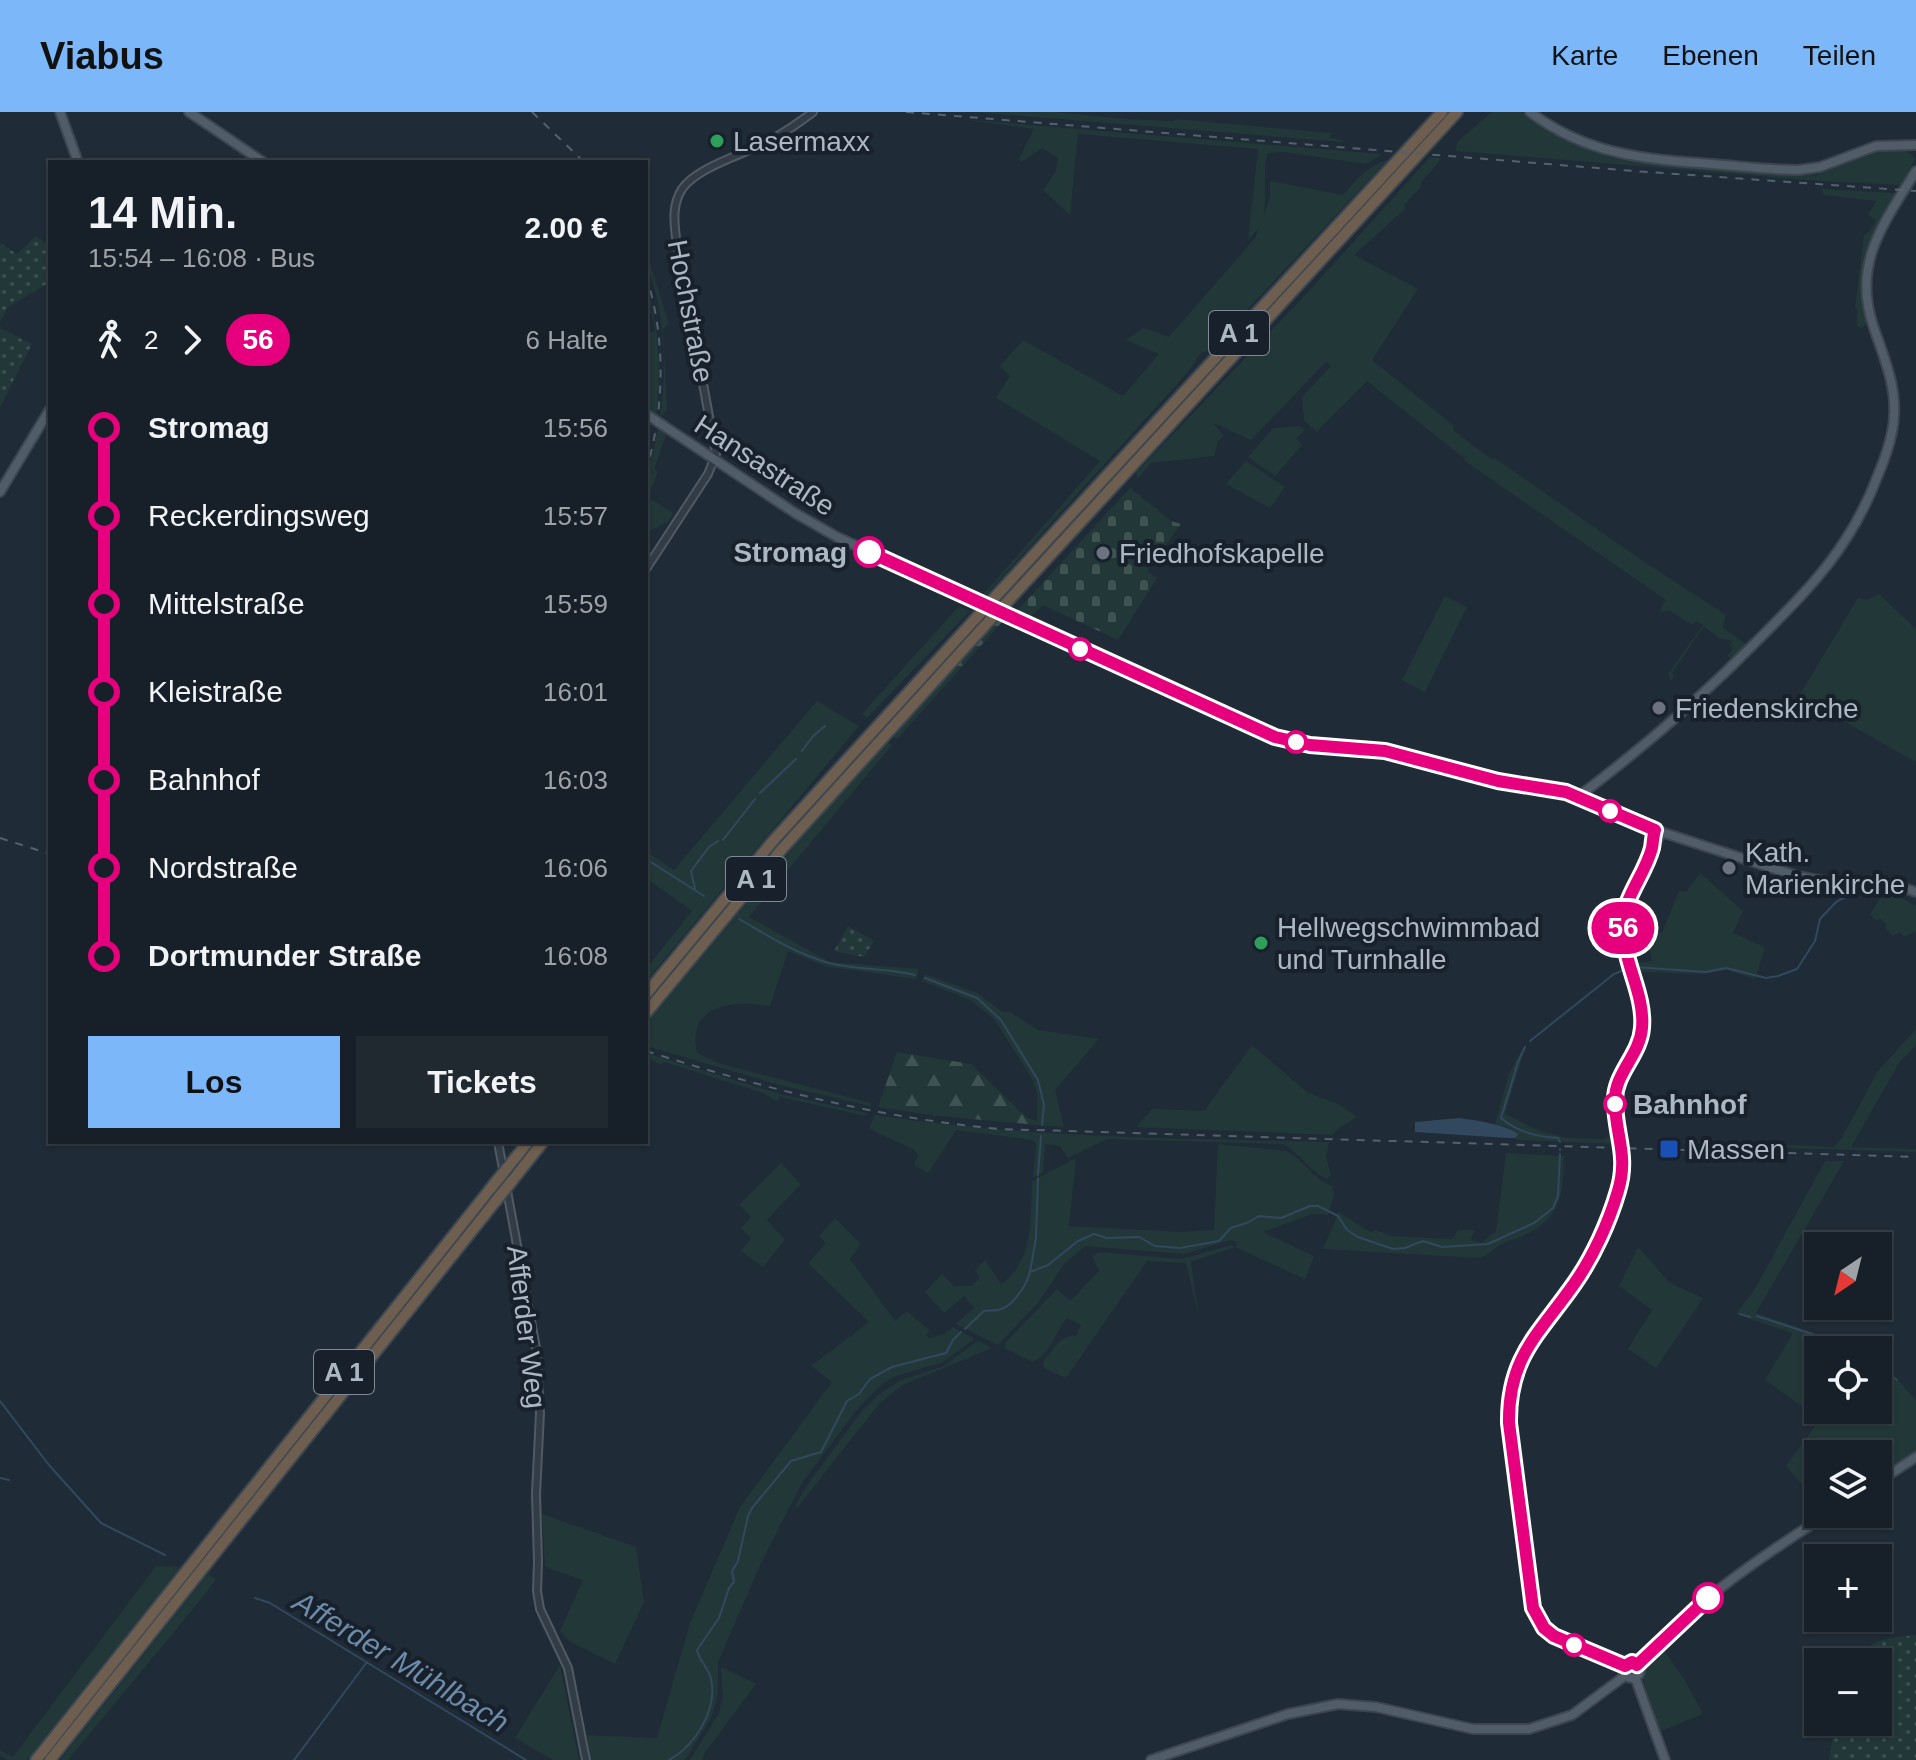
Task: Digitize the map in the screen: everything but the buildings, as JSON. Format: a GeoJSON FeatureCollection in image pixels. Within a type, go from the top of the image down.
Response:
{"type":"FeatureCollection","features":[{"type":"Feature","properties":{"kind":"highway","name":"A 1"},"geometry":{"type":"LineString","coordinates":[[888,722],[1009,600],[1457,112]]}},
{"type":"Feature","properties":{"kind":"highway"},"geometry":{"type":"LineString","coordinates":[[1432,140],[1464,112]]}},
{"type":"Feature","properties":{"kind":"highway","name":"A 1"},"geometry":{"type":"LineString","coordinates":[[648,992],[716,908],[888,722],[995,597],[1441,114]]}},
{"type":"Feature","properties":{"kind":"highway","name":"A 1"},"geometry":{"type":"LineString","coordinates":[[648,1011],[865,747]]}},
{"type":"Feature","properties":{"kind":"highway","name":"A 1"},"geometry":{"type":"LineString","coordinates":[[36,1760],[526,1144]]}},
{"type":"Feature","properties":{"kind":"highway","name":"A 1"},"geometry":{"type":"LineString","coordinates":[[50,1760],[541,1144]]}},
{"type":"Feature","properties":{"kind":"main road"},"geometry":{"type":"LineString","coordinates":[[60,112],[77,160]]}},
{"type":"Feature","properties":{"kind":"main road"},"geometry":{"type":"LineString","coordinates":[[189,112],[260,160]]}},
{"type":"Feature","properties":{"kind":"main road"},"geometry":{"type":"LineString","coordinates":[[1530,112],[1555,128],[1599,148],[1658,160],[1798,170],[1820,167],[1869,148],[1899,145],[1916,148]]}},
{"type":"Feature","properties":{"kind":"main road"},"geometry":{"type":"LineString","coordinates":[[1579,796],[1640,750],[1710,689],[1808,589],[1854,528],[1885,458],[1894,418],[1890,372],[1867,305],[1868,262],[1881,227],[1916,171]]}},
{"type":"Feature","properties":{"kind":"main road"},"geometry":{"type":"LineString","coordinates":[[0,492],[48,412]]}},
{"type":"Feature","properties":{"kind":"main road","name":"Hansastraße"},"geometry":{"type":"LineString","coordinates":[[648,415],[795,513],[837,537],[1275,737],[1303,744],[1411,756],[1498,781],[1579,796],[1658,831],[1808,879],[1841,884],[1883,881],[1916,892]]}},
{"type":"Feature","properties":{"kind":"main road"},"geometry":{"type":"LineString","coordinates":[[1658,831],[1623,916],[1623,933],[1640,1003],[1642,1028],[1636,1051],[1616,1090],[1615,1104],[1623,1157],[1619,1190],[1580,1276],[1525,1349],[1514,1375],[1509,1404],[1535,1615],[1554,1636],[1629,1673],[1639,1673],[1637,1665],[1674,1627],[1760,1558],[1806,1528]]}},
{"type":"Feature","properties":{"kind":"main road"},"geometry":{"type":"LineString","coordinates":[[1892,1473],[1916,1457]]}},
{"type":"Feature","properties":{"kind":"main road"},"geometry":{"type":"LineString","coordinates":[[1151,1760],[1288,1714],[1338,1704],[1376,1707],[1473,1729],[1529,1729],[1572,1715],[1629,1673]]}},
{"type":"Feature","properties":{"kind":"main road"},"geometry":{"type":"LineString","coordinates":[[1629,1673],[1665,1760]]}},
{"type":"Feature","properties":{"kind":"street","name":"Hochstraße"},"geometry":{"type":"LineString","coordinates":[[715,460],[713,429],[674,228],[674,213],[680,192],[698,176],[768,141],[813,112]]}},
{"type":"Feature","properties":{"kind":"street","name":"Hochstraße"},"geometry":{"type":"LineString","coordinates":[[705,453],[711,448],[713,429]]}},
{"type":"Feature","properties":{"kind":"street"},"geometry":{"type":"LineString","coordinates":[[648,566],[715,460]]}},
{"type":"Feature","properties":{"kind":"street","name":"Afferder Weg"},"geometry":{"type":"LineString","coordinates":[[498,1144],[536,1348],[540,1413],[536,1494],[537,1591],[540,1609],[568,1668],[586,1760]]}},
{"type":"Feature","properties":{"kind":"green space"},"geometry":{"type":"Polygon","coordinates":[[[973,112],[1057,112],[1125,119],[1176,119],[1331,133],[1330,138],[1343,140],[1342,142],[973,112]]]}},
{"type":"Feature","properties":{"kind":"green space"},"geometry":{"type":"Polygon","coordinates":[[[1492,112],[1522,112],[1577,145],[1612,158],[1641,163],[1817,175],[1882,150],[1907,152],[1915,159],[1901,185],[1456,151],[1457,142],[1492,112]]]}},
{"type":"Feature","properties":{"kind":"green space"},"geometry":{"type":"Polygon","coordinates":[[[960,119],[1382,154],[1366,164],[1284,152],[1268,153],[1262,221],[1248,239],[1258,149],[1078,134],[1070,215],[1043,190],[1056,171],[1058,158],[1042,148],[1021,162],[1019,159],[1034,129],[960,119]]]}},
{"type":"Feature","properties":{"kind":"green space"},"geometry":{"type":"Polygon","coordinates":[[[1430,157],[1442,158],[1404,205],[1406,208],[1354,255],[1418,289],[1372,360],[1491,459],[1496,459],[1726,615],[1723,628],[1746,644],[1733,660],[1727,656],[1733,648],[1730,645],[1732,641],[1719,638],[1704,626],[1672,673],[1671,681],[1668,674],[1703,625],[1696,621],[1692,625],[1670,611],[1659,612],[1666,600],[1465,461],[1367,381],[1317,432],[1304,421],[1302,397],[1331,366],[1326,362],[1251,440],[1213,423],[1224,436],[1218,441],[1214,456],[1151,463],[1138,478],[1136,473],[1310,290],[1430,157]]]}},
{"type":"Feature","properties":{"kind":"green space"},"geometry":{"type":"Polygon","coordinates":[[[1388,160],[1210,349],[1200,354],[1188,372],[981,597],[1100,461],[996,398],[1010,376],[1000,366],[1023,340],[1123,396],[1159,354],[1126,340],[1144,328],[1169,337],[1255,238],[1270,197],[1270,181],[1343,195],[1363,174],[1388,160]]]}},
{"type":"Feature","properties":{"kind":"green space"},"geometry":{"type":"Polygon","coordinates":[[[1821,189],[1896,193],[1878,223],[1866,254],[1862,288],[1867,322],[1862,329],[1857,326],[1855,308],[1864,235],[1876,220],[1868,215],[1876,201],[1823,195],[1821,189]]]}},
{"type":"Feature","properties":{"kind":"green space"},"geometry":{"type":"Polygon","coordinates":[[[36,236],[48,245],[48,283],[8,307],[0,322],[0,243],[17,254],[36,236]]]}},
{"type":"Feature","properties":{"kind":"green space"},"geometry":{"type":"Polygon","coordinates":[[[648,256],[669,324],[663,329],[667,410],[660,417],[664,357],[657,298],[648,269],[648,256]]]}},
{"type":"Feature","properties":{"kind":"green space"},"geometry":{"type":"Polygon","coordinates":[[[648,290],[654,315],[658,349],[656,416],[648,410],[648,333],[655,331],[648,290]]]}},
{"type":"Feature","properties":{"kind":"green space"},"geometry":{"type":"Polygon","coordinates":[[[0,328],[32,344],[0,407],[0,328]]]}},
{"type":"Feature","properties":{"kind":"green space"},"geometry":{"type":"Polygon","coordinates":[[[1300,426],[1305,430],[1296,438],[1302,445],[1275,476],[1248,457],[1273,428],[1300,426]]]}},
{"type":"Feature","properties":{"kind":"green space"},"geometry":{"type":"Polygon","coordinates":[[[658,429],[666,434],[654,469],[658,472],[648,497],[648,472],[658,429]]]}},
{"type":"Feature","properties":{"kind":"green space"},"geometry":{"type":"Polygon","coordinates":[[[1246,461],[1285,487],[1270,508],[1226,484],[1246,461]]]}},
{"type":"Feature","properties":{"kind":"green space"},"geometry":{"type":"Polygon","coordinates":[[[1130,488],[1171,521],[1181,524],[1147,572],[1157,578],[1118,640],[1043,605],[1028,619],[1015,613],[1130,488]]]}},
{"type":"Feature","properties":{"kind":"green space"},"geometry":{"type":"Polygon","coordinates":[[[648,497],[673,513],[668,522],[649,531],[648,497]]]}},
{"type":"Feature","properties":{"kind":"green space"},"geometry":{"type":"Polygon","coordinates":[[[1879,594],[1916,629],[1916,762],[1799,696],[1858,598],[1866,600],[1879,594]]]}},
{"type":"Feature","properties":{"kind":"green space"},"geometry":{"type":"Polygon","coordinates":[[[1445,596],[1467,607],[1425,692],[1402,680],[1445,596]]]}},
{"type":"Feature","properties":{"kind":"green space"},"geometry":{"type":"Polygon","coordinates":[[[959,606],[970,611],[867,718],[862,714],[959,606]]]}},
{"type":"Feature","properties":{"kind":"green space"},"geometry":{"type":"Polygon","coordinates":[[[1001,618],[1004,620],[897,739],[892,736],[1001,618]]]}},
{"type":"Feature","properties":{"kind":"green space"},"geometry":{"type":"Polygon","coordinates":[[[817,701],[859,726],[648,979],[648,966],[692,911],[648,879],[648,852],[674,870],[817,701]]]}},
{"type":"Feature","properties":{"kind":"green space"},"geometry":{"type":"Polygon","coordinates":[[[887,742],[892,745],[749,917],[830,962],[919,969],[916,979],[825,966],[788,951],[770,1006],[728,1005],[706,1015],[695,1037],[697,1053],[718,1063],[871,1103],[870,1106],[779,1085],[648,1047],[648,1022],[819,817],[887,742]]]}},
{"type":"Feature","properties":{"kind":"green space"},"geometry":{"type":"Polygon","coordinates":[[[1700,873],[1743,911],[1733,933],[1765,947],[1755,979],[1727,970],[1703,974],[1638,972],[1636,963],[1652,961],[1646,928],[1662,933],[1679,891],[1686,892],[1700,873]]]}},
{"type":"Feature","properties":{"kind":"green space"},"geometry":{"type":"Polygon","coordinates":[[[1886,890],[1916,906],[1916,931],[1904,937],[1900,932],[1893,936],[1880,918],[1877,921],[1870,914],[1886,890]]]}},
{"type":"Feature","properties":{"kind":"green space"},"geometry":{"type":"Polygon","coordinates":[[[848,926],[874,941],[864,957],[834,951],[848,926]]]}},
{"type":"Feature","properties":{"kind":"green space"},"geometry":{"type":"Polygon","coordinates":[[[925,974],[977,993],[1003,1012],[1010,1012],[1038,1030],[1099,1039],[1055,1090],[1064,1127],[1037,1125],[1037,1094],[1033,1080],[994,1019],[970,1000],[922,981],[925,974]]]}},
{"type":"Feature","properties":{"kind":"green space"},"geometry":{"type":"Polygon","coordinates":[[[1916,1029],[1916,1045],[1899,1063],[1851,1147],[1916,1149],[1916,1152],[1694,1145],[1695,1141],[1834,1147],[1878,1071],[1916,1029]]]}},
{"type":"Feature","properties":{"kind":"green space"},"geometry":{"type":"Polygon","coordinates":[[[1252,1045],[1308,1093],[1338,1104],[1357,1117],[1332,1135],[1136,1127],[1152,1109],[1204,1111],[1252,1045]]]}},
{"type":"Feature","properties":{"kind":"green space"},"geometry":{"type":"Polygon","coordinates":[[[1523,1048],[1505,1114],[1540,1131],[1567,1138],[1604,1139],[1611,1134],[1610,1109],[1618,1144],[1516,1140],[1518,1135],[1509,1128],[1495,1124],[1509,1074],[1523,1048]]]}},
{"type":"Feature","properties":{"kind":"green space"},"geometry":{"type":"Polygon","coordinates":[[[897,1052],[971,1064],[1027,1118],[1037,1121],[1037,1125],[878,1107],[897,1052]]]}},
{"type":"Feature","properties":{"kind":"green space"},"geometry":{"type":"Polygon","coordinates":[[[648,1054],[780,1094],[867,1113],[866,1116],[780,1097],[776,1101],[763,1093],[664,1062],[662,1065],[648,1058],[648,1054]]]}},
{"type":"Feature","properties":{"kind":"green space"},"geometry":{"type":"Polygon","coordinates":[[[875,1115],[1044,1133],[1329,1142],[1326,1157],[1331,1175],[1327,1179],[1321,1176],[1283,1144],[1107,1139],[1068,1158],[1060,1146],[1045,1144],[1043,1172],[1033,1178],[1036,1145],[1033,1140],[956,1130],[928,1173],[914,1165],[918,1155],[913,1149],[869,1129],[875,1115]]]}},
{"type":"Feature","properties":{"kind":"green space"},"geometry":{"type":"Polygon","coordinates":[[[1218,1144],[1286,1151],[1332,1186],[1334,1194],[1328,1215],[1312,1214],[1263,1232],[1314,1256],[1305,1279],[1235,1247],[1238,1242],[1230,1240],[1184,1254],[1085,1246],[1064,1264],[1038,1303],[998,1345],[955,1324],[974,1308],[964,1296],[944,1313],[925,1292],[942,1274],[954,1286],[972,1286],[980,1278],[975,1270],[985,1260],[1001,1284],[1020,1263],[1025,1251],[1032,1181],[1076,1158],[1069,1226],[1181,1232],[1214,1230],[1218,1144]]]}},
{"type":"Feature","properties":{"kind":"green space"},"geometry":{"type":"Polygon","coordinates":[[[1506,1153],[1564,1156],[1563,1180],[1555,1210],[1529,1233],[1503,1243],[1479,1258],[1323,1249],[1339,1212],[1370,1232],[1376,1230],[1392,1236],[1452,1239],[1458,1230],[1475,1230],[1470,1239],[1481,1243],[1496,1231],[1506,1153]]]}},
{"type":"Feature","properties":{"kind":"green space"},"geometry":{"type":"Polygon","coordinates":[[[1825,1161],[1844,1161],[1756,1313],[1821,1336],[1804,1336],[1804,1408],[1765,1380],[1793,1333],[1736,1314],[1756,1287],[1825,1161]]]}},
{"type":"Feature","properties":{"kind":"green space"},"geometry":{"type":"Polygon","coordinates":[[[781,1163],[801,1184],[767,1220],[785,1240],[763,1267],[741,1251],[751,1238],[741,1228],[751,1217],[739,1205],[781,1163]]]}},
{"type":"Feature","properties":{"kind":"green space"},"geometry":{"type":"Polygon","coordinates":[[[835,1218],[861,1244],[850,1259],[895,1321],[907,1311],[930,1331],[926,1335],[929,1338],[944,1334],[953,1327],[973,1340],[943,1362],[893,1377],[881,1385],[858,1408],[802,1483],[761,1563],[718,1662],[718,1695],[711,1718],[685,1760],[591,1760],[587,1735],[657,1738],[690,1623],[740,1507],[832,1382],[811,1366],[869,1322],[808,1263],[826,1243],[819,1236],[835,1218]]]}},
{"type":"Feature","properties":{"kind":"green space"},"geometry":{"type":"Polygon","coordinates":[[[1231,1245],[1235,1247],[1191,1262],[1199,1319],[1186,1263],[1147,1261],[1066,1378],[1044,1368],[1043,1362],[1061,1340],[1076,1336],[1081,1325],[1067,1318],[1049,1348],[1033,1362],[1006,1349],[1005,1343],[1057,1289],[1070,1301],[1099,1271],[1092,1256],[1099,1252],[1182,1259],[1231,1245]]]}},
{"type":"Feature","properties":{"kind":"green space"},"geometry":{"type":"Polygon","coordinates":[[[1638,1247],[1670,1283],[1703,1298],[1656,1368],[1628,1349],[1652,1310],[1619,1286],[1638,1247]]]}},
{"type":"Feature","properties":{"kind":"green space"},"geometry":{"type":"Polygon","coordinates":[[[976,1342],[992,1348],[903,1385],[880,1403],[797,1508],[795,1506],[861,1412],[878,1395],[901,1380],[944,1366],[976,1342]]]}},
{"type":"Feature","properties":{"kind":"green space"},"geometry":{"type":"Polygon","coordinates":[[[1892,1375],[1916,1400],[1916,1453],[1892,1468],[1892,1440],[1805,1440],[1816,1424],[1892,1424],[1892,1375]]]}},
{"type":"Feature","properties":{"kind":"green space"},"geometry":{"type":"Polygon","coordinates":[[[1804,1441],[1804,1487],[1786,1466],[1804,1441]]]}},
{"type":"Feature","properties":{"kind":"green space"},"geometry":{"type":"Polygon","coordinates":[[[542,1514],[636,1547],[644,1602],[615,1664],[569,1641],[560,1631],[583,1580],[545,1567],[542,1514]]]}},
{"type":"Feature","properties":{"kind":"green space"},"geometry":{"type":"Polygon","coordinates":[[[156,1566],[180,1567],[27,1760],[7,1760],[0,1755],[0,1750],[13,1757],[156,1566]]]}},
{"type":"Feature","properties":{"kind":"green space"},"geometry":{"type":"Polygon","coordinates":[[[208,1574],[216,1579],[202,1598],[68,1760],[60,1760],[208,1574]]]}},
{"type":"Feature","properties":{"kind":"green space"},"geometry":{"type":"Polygon","coordinates":[[[1916,1635],[1916,1760],[1829,1760],[1833,1736],[1892,1736],[1892,1648],[1868,1648],[1882,1640],[1916,1635]]]}},
{"type":"Feature","properties":{"kind":"green space"},"geometry":{"type":"Polygon","coordinates":[[[1661,1646],[1702,1712],[1659,1732],[1642,1674],[1643,1667],[1661,1646]]]}},
{"type":"Feature","properties":{"kind":"green space"},"geometry":{"type":"Polygon","coordinates":[[[560,1665],[579,1760],[553,1760],[515,1738],[560,1665]]]}},
{"type":"Feature","properties":{"kind":"green space"},"geometry":{"type":"Polygon","coordinates":[[[721,1667],[756,1684],[702,1760],[690,1760],[719,1713],[723,1697],[721,1667]]]}},
{"type":"Feature","properties":{"kind":"water"},"geometry":{"type":"Polygon","coordinates":[[[1459,1118],[1498,1125],[1518,1134],[1516,1138],[1508,1138],[1415,1132],[1415,1122],[1459,1118]]]}},
{"type":"Feature","properties":{"kind":"waterway"},"geometry":{"type":"LineString","coordinates":[[802,751],[825,726]]}},
{"type":"Feature","properties":{"kind":"waterway"},"geometry":{"type":"LineString","coordinates":[[760,793],[796,759]]}},
{"type":"Feature","properties":{"kind":"waterway"},"geometry":{"type":"LineString","coordinates":[[723,840],[755,799]]}},
{"type":"Feature","properties":{"kind":"waterway"},"geometry":{"type":"LineString","coordinates":[[695,889],[691,871],[709,847],[718,841]]}},
{"type":"Feature","properties":{"kind":"waterway"},"geometry":{"type":"LineString","coordinates":[[648,860],[704,896]]}},
{"type":"Feature","properties":{"kind":"waterway"},"geometry":{"type":"LineString","coordinates":[[1635,967],[1706,972],[1726,968],[1766,978],[1778,976],[1797,969],[1815,941],[1820,919],[1836,902],[1864,887],[1885,886]]}},
{"type":"Feature","properties":{"kind":"waterway"},"geometry":{"type":"LineString","coordinates":[[739,919],[782,944],[817,959],[915,975]]}},
{"type":"Feature","properties":{"kind":"waterway"},"geometry":{"type":"LineString","coordinates":[[1530,1041],[1614,974],[1629,968]]}},
{"type":"Feature","properties":{"kind":"waterway"},"geometry":{"type":"LineString","coordinates":[[925,978],[977,998],[1001,1020],[1038,1080],[1044,1105],[1042,1125]]}},
{"type":"Feature","properties":{"kind":"waterway"},"geometry":{"type":"LineString","coordinates":[[1525,1047],[1501,1118],[1521,1130],[1558,1138],[1560,1142]]}},
{"type":"Feature","properties":{"kind":"waterway"},"geometry":{"type":"LineString","coordinates":[[1038,1175],[1041,1136]]}},
{"type":"Feature","properties":{"kind":"waterway"},"geometry":{"type":"LineString","coordinates":[[965,1329],[984,1311],[1003,1309],[1013,1301],[1030,1272],[1048,1265],[1078,1241],[1094,1234],[1107,1238],[1139,1237],[1155,1246],[1180,1248],[1219,1241],[1231,1228],[1259,1216],[1281,1218],[1310,1206],[1318,1206],[1338,1216],[1347,1230],[1358,1237],[1393,1249],[1423,1241],[1442,1247],[1488,1244],[1534,1223],[1553,1208],[1558,1196],[1560,1154]]}},
{"type":"Feature","properties":{"kind":"waterway"},"geometry":{"type":"LineString","coordinates":[[1030,1272],[1036,1238],[1038,1178]]}},
{"type":"Feature","properties":{"kind":"waterway"},"geometry":{"type":"LineString","coordinates":[[1740,1314],[1750,1317]]}},
{"type":"Feature","properties":{"kind":"waterway"},"geometry":{"type":"LineString","coordinates":[[1757,1316],[1818,1336]]}},
{"type":"Feature","properties":{"kind":"waterway"},"geometry":{"type":"LineString","coordinates":[[669,1760],[688,1746],[708,1714],[711,1679],[697,1650],[719,1618],[734,1582],[732,1571],[738,1561],[752,1508],[791,1461],[821,1452],[847,1401],[859,1394],[870,1379],[892,1367],[946,1353],[961,1332]]}},
{"type":"Feature","properties":{"kind":"waterway"},"geometry":{"type":"LineString","coordinates":[[1892,1377],[1897,1380]]}},
{"type":"Feature","properties":{"kind":"waterway","name":"Afferder Mühlbach"},"geometry":{"type":"LineString","coordinates":[[0,1401],[49,1465],[101,1523],[165,1555]]}},
{"type":"Feature","properties":{"kind":"waterway"},"geometry":{"type":"LineString","coordinates":[[0,1478],[9,1480]]}},
{"type":"Feature","properties":{"kind":"waterway","name":"Afferder Mühlbach"},"geometry":{"type":"LineString","coordinates":[[255,1598],[270,1603],[526,1760]]}},
{"type":"Feature","properties":{"kind":"waterway"},"geometry":{"type":"LineString","coordinates":[[294,1760],[367,1662]]}},
{"type":"Feature","properties":{"kind":"railway"},"geometry":{"type":"LineString","coordinates":[[532,112],[582,160]]}},
{"type":"Feature","properties":{"kind":"railway"},"geometry":{"type":"LineString","coordinates":[[906,112],[1916,191]]}},
{"type":"Feature","properties":{"kind":"railway"},"geometry":{"type":"LineString","coordinates":[[648,282],[657,324],[661,373],[657,422],[648,463]]}},
{"type":"Feature","properties":{"kind":"railway"},"geometry":{"type":"LineString","coordinates":[[0,838],[48,853]]}},
{"type":"Feature","properties":{"kind":"railway"},"geometry":{"type":"LineString","coordinates":[[648,1052],[821,1100],[910,1117],[1000,1129],[1916,1157]]}},
{"type":"Feature","properties":{"kind":"bus line","name":"56"},"geometry":{"type":"LineString","coordinates":[[869,552],[1275,737],[1331,748],[1385,751],[1498,781],[1566,792],[1655,830],[1652,848],[1623,916],[1624,944],[1640,1003],[1642,1023],[1639,1044],[1616,1090],[1615,1104],[1623,1144],[1621,1181],[1613,1207],[1580,1276],[1521,1357],[1510,1393],[1509,1423],[1533,1608],[1548,1632],[1625,1666],[1632,1662],[1637,1665],[1708,1598]]}},
{"type":"Feature","properties":{"kind":"place","name":"Lasermaxx"},"geometry":{"type":"Point","coordinates":[717,141]}},
{"type":"Feature","properties":{"kind":"place","name":"Stromag"},"geometry":{"type":"Point","coordinates":[869,552]}},
{"type":"Feature","properties":{"kind":"place","name":"Friedhofskapelle"},"geometry":{"type":"Point","coordinates":[1103,553]}},
{"type":"Feature","properties":{"kind":"place","name":"Friedenskirche"},"geometry":{"type":"Point","coordinates":[1659,708]}},
{"type":"Feature","properties":{"kind":"place","name":"Kath. Marienkirche"},"geometry":{"type":"Point","coordinates":[1729,868]}},
{"type":"Feature","properties":{"kind":"place","name":"Hellwegschwimmbad und Turnhalle"},"geometry":{"type":"Point","coordinates":[1261,943]}},
{"type":"Feature","properties":{"kind":"place","name":"Bahnhof"},"geometry":{"type":"Point","coordinates":[1615,1104]}},
{"type":"Feature","properties":{"kind":"place","name":"Massen"},"geometry":{"type":"Point","coordinates":[1669,1149]}}]}
